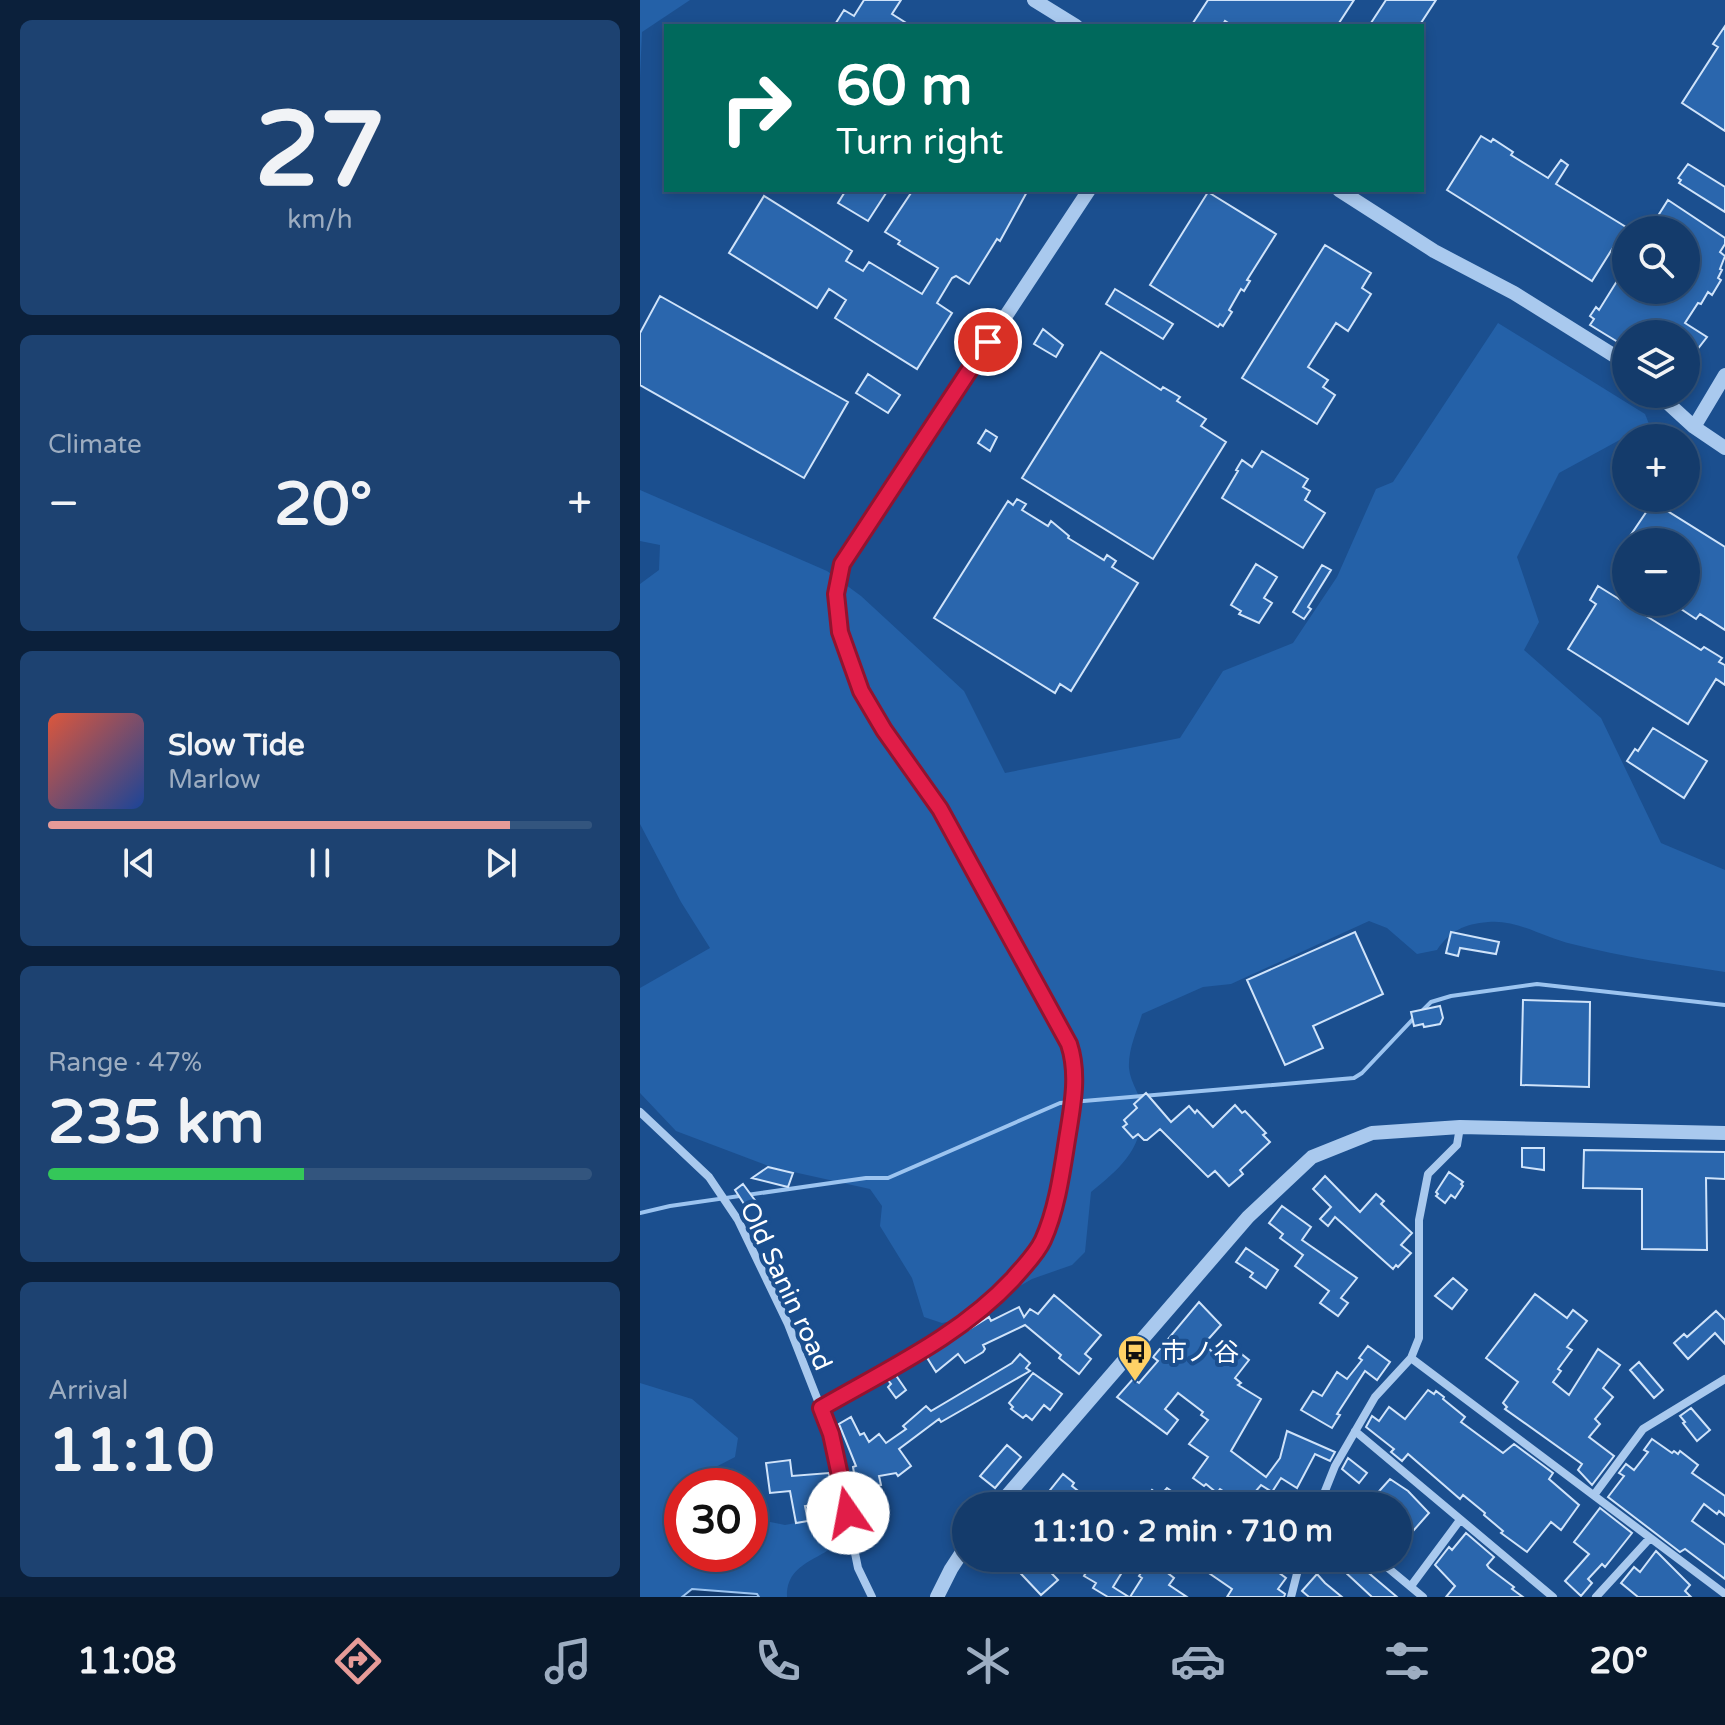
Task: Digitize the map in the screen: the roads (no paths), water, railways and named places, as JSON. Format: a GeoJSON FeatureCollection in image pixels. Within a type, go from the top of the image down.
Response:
{"type":"FeatureCollection","features":[{"type":"Feature","properties":{"kind":"street"},"geometry":{"type":"LineString","coordinates":[[1034,0],[1073,24]]}},
{"type":"Feature","properties":{"kind":"street"},"geometry":{"type":"LineString","coordinates":[[821,1408],[958,1329],[995,1298],[1042,1242],[1056,1202],[1075,1076],[1075,1061],[1069,1044],[940,809],[884,730],[861,691],[840,632],[836,594],[842,564],[1088,192]]}},
{"type":"Feature","properties":{"kind":"street"},"geometry":{"type":"LineString","coordinates":[[1342,192],[1434,251],[1514,293],[1612,354]]}},
{"type":"Feature","properties":{"kind":"street"},"geometry":{"type":"LineString","coordinates":[[1696,424],[1725,375]]}},
{"type":"Feature","properties":{"kind":"street"},"geometry":{"type":"LineString","coordinates":[[1673,408],[1691,424]]}},
{"type":"Feature","properties":{"kind":"street"},"geometry":{"type":"LineString","coordinates":[[1700,431],[1725,448]]}},
{"type":"Feature","properties":{"kind":"street","name":"Old Sanin road"},"geometry":{"type":"LineString","coordinates":[[640,1112],[709,1177],[738,1220],[788,1324],[834,1446],[858,1568],[872,1597]]}},
{"type":"Feature","properties":{"kind":"street"},"geometry":{"type":"LineString","coordinates":[[1010,1492],[1248,1217],[1312,1157],[1372,1133],[1460,1127],[1725,1133]]}},
{"type":"Feature","properties":{"kind":"street"},"geometry":{"type":"LineString","coordinates":[[1325,1492],[1335,1466],[1375,1397],[1411,1358],[1419,1338],[1419,1220],[1428,1174],[1457,1145],[1460,1127]]}},
{"type":"Feature","properties":{"kind":"street"},"geometry":{"type":"LineString","coordinates":[[1411,1358],[1724,1595]]}},
{"type":"Feature","properties":{"kind":"street"},"geometry":{"type":"LineString","coordinates":[[1594,1495],[1643,1429],[1725,1379]]}},
{"type":"Feature","properties":{"kind":"street"},"geometry":{"type":"LineString","coordinates":[[1355,1431],[1553,1597]]}},
{"type":"Feature","properties":{"kind":"street"},"geometry":{"type":"LineString","coordinates":[[1411,1586],[1460,1520]]}},
{"type":"Feature","properties":{"kind":"street"},"geometry":{"type":"LineString","coordinates":[[1596,1597],[1650,1538]]}},
{"type":"Feature","properties":{"kind":"street"},"geometry":{"type":"LineString","coordinates":[[937,1597],[952,1567]]}},
{"type":"Feature","properties":{"kind":"street"},"geometry":{"type":"LineString","coordinates":[[1292,1597],[1298,1572]]}},
{"type":"Feature","properties":{"kind":"street"},"geometry":{"type":"LineString","coordinates":[[1394,1572],[1423,1597]]}},
{"type":"Feature","properties":{"kind":"waterway"},"geometry":{"type":"LineString","coordinates":[[1422,1011],[1431,1002],[1451,996],[1537,984],[1725,1005]]}},
{"type":"Feature","properties":{"kind":"waterway"},"geometry":{"type":"LineString","coordinates":[[640,1213],[866,1178],[888,1178],[1060,1103],[1354,1078],[1415,1017]]}},
{"type":"Feature","properties":{"kind":"place","name":"市ノ谷"},"geometry":{"type":"Point","coordinates":[1135,1383]}}]}
